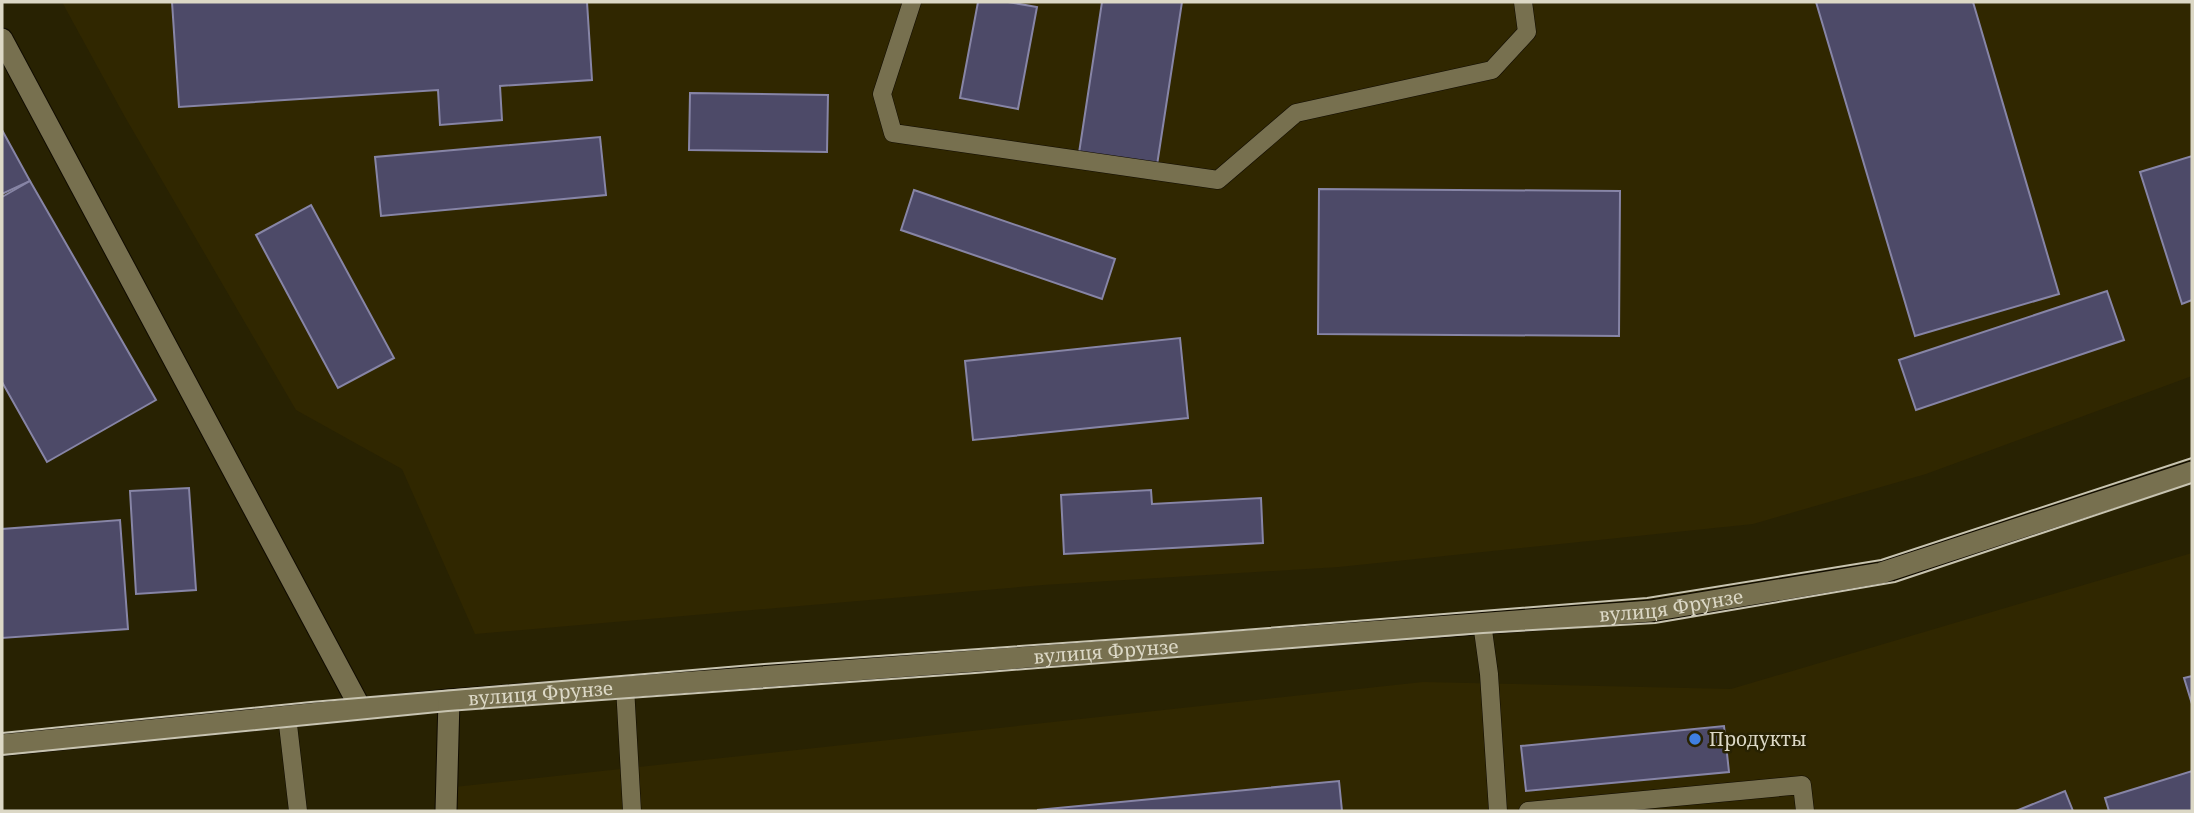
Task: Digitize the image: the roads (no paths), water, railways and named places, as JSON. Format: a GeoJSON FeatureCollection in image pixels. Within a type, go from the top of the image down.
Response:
{"type":"FeatureCollection","features":[{"type":"Feature","properties":{"kind":"street"},"geometry":{"type":"LineString","coordinates":[[2,38],[360,709]]}},
{"type":"Feature","properties":{"kind":"street","name":"вулиця Фрунзе"},"geometry":{"type":"LineString","coordinates":[[2,745],[449,700],[1651,611],[1881,573],[2192,472]]}},
{"type":"Feature","properties":{"kind":"street"},"geometry":{"type":"LineString","coordinates":[[446,811],[449,700]]}},
{"type":"Feature","properties":{"kind":"lane"},"geometry":{"type":"LineString","coordinates":[[912,2],[882,94],[893,133],[1218,180],[1296,113],[1492,71],[1527,32],[1523,2]]}},
{"type":"Feature","properties":{"kind":"lane"},"geometry":{"type":"LineString","coordinates":[[1482,623],[1489,674],[1498,811]]}},
{"type":"Feature","properties":{"kind":"lane"},"geometry":{"type":"LineString","coordinates":[[625,687],[632,811]]}},
{"type":"Feature","properties":{"kind":"lane"},"geometry":{"type":"LineString","coordinates":[[287,716],[298,811]]}},
{"type":"Feature","properties":{"kind":"lane"},"geometry":{"type":"LineString","coordinates":[[1528,811],[1802,785],[1805,811]]}},
{"type":"Feature","properties":{"kind":"tram line"},"geometry":{"type":"LineString","coordinates":[[2,733],[311,702],[764,664],[1647,598],[1881,560],[2192,458]]}},
{"type":"Feature","properties":{"kind":"tram line"},"geometry":{"type":"LineString","coordinates":[[2,755],[448,711],[1483,633],[1655,623],[1895,582],[2192,483]]}},
{"type":"Feature","properties":{"kind":"place","name":"Продукты"},"geometry":{"type":"Point","coordinates":[1695,739]}}]}
